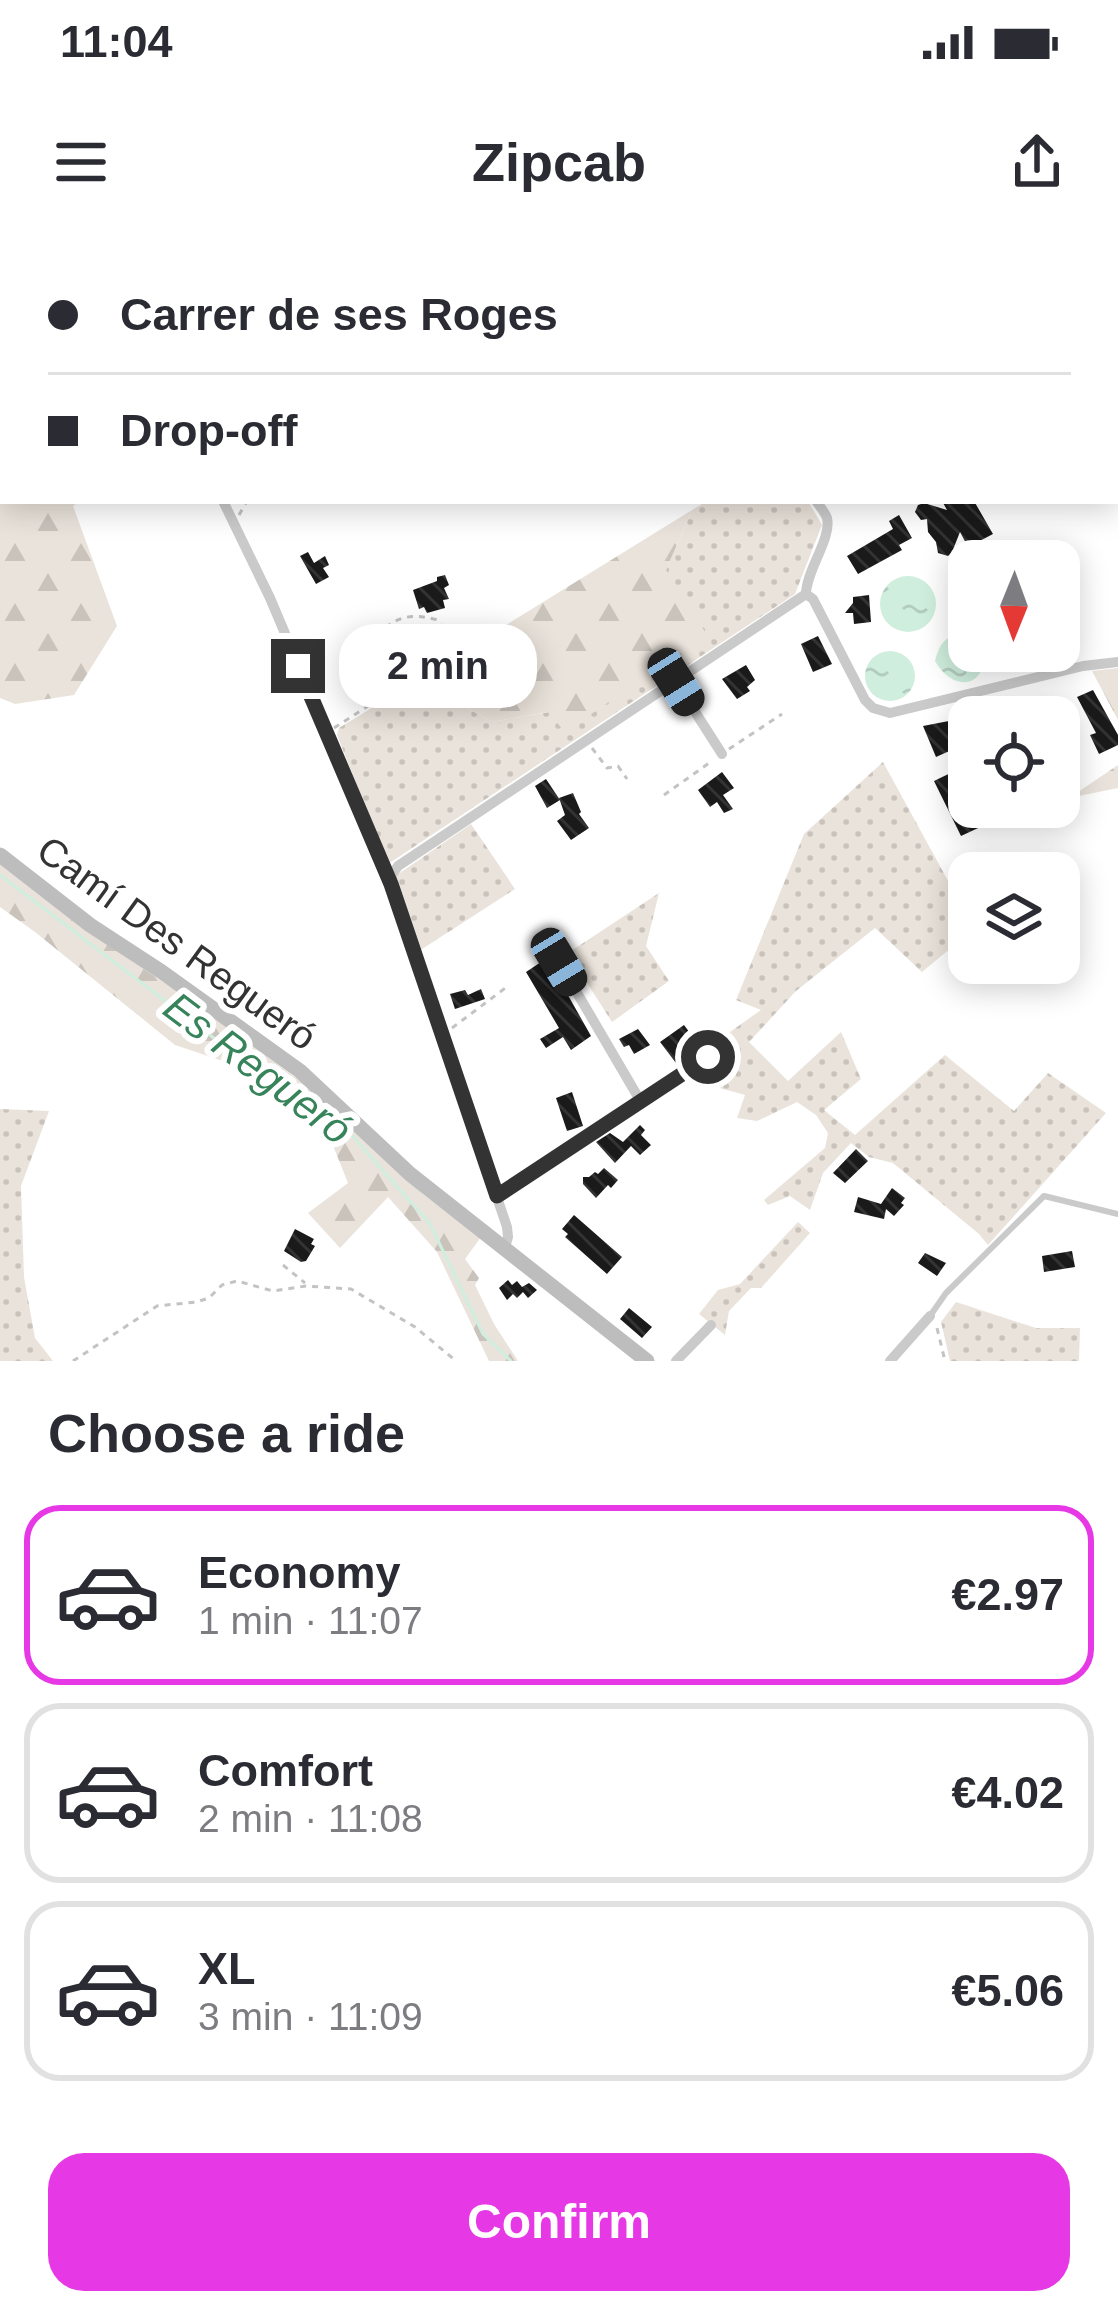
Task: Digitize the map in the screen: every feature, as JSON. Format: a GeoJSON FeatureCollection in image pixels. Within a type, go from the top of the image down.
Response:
{"type":"FeatureCollection","features":[{"type":"Feature","properties":{"kind":"street"},"geometry":{"type":"LineString","coordinates":[[224,504],[270,598],[391,884],[497,1196],[508,1237],[505,1247]]}},
{"type":"Feature","properties":{"kind":"street"},"geometry":{"type":"LineString","coordinates":[[806,594],[827,519],[818,504]]}},
{"type":"Feature","properties":{"kind":"street"},"geometry":{"type":"LineString","coordinates":[[391,884],[398,866],[806,594]]}},
{"type":"Feature","properties":{"kind":"street"},"geometry":{"type":"LineString","coordinates":[[806,594],[814,599],[865,700],[890,713],[1083,666],[1118,662]]}},
{"type":"Feature","properties":{"kind":"street"},"geometry":{"type":"LineString","coordinates":[[676,682],[722,754]]}},
{"type":"Feature","properties":{"kind":"street","name":"Camí Des Regueró"},"geometry":{"type":"LineString","coordinates":[[0,855],[90,926],[300,1071],[410,1174],[647,1361]]}},
{"type":"Feature","properties":{"kind":"street"},"geometry":{"type":"LineString","coordinates":[[559,962],[641,1102]]}},
{"type":"Feature","properties":{"kind":"street"},"geometry":{"type":"LineString","coordinates":[[497,1196],[708,1057]]}},
{"type":"Feature","properties":{"kind":"street"},"geometry":{"type":"LineString","coordinates":[[890,1361],[930,1316]]}},
{"type":"Feature","properties":{"kind":"street"},"geometry":{"type":"LineString","coordinates":[[676,1361],[711,1325]]}},
{"type":"Feature","properties":{"kind":"lane"},"geometry":{"type":"LineString","coordinates":[[930,1316],[946,1293],[1044,1196],[1118,1214]]}},
{"type":"Feature","properties":{"kind":"path"},"geometry":{"type":"LineString","coordinates":[[328,733],[436,662],[445,650],[445,633],[438,620],[416,614],[392,621],[382,632],[381,646],[402,684]]}},
{"type":"Feature","properties":{"kind":"path"},"geometry":{"type":"LineString","coordinates":[[586,741],[607,769],[618,766],[627,779]]}},
{"type":"Feature","properties":{"kind":"path"},"geometry":{"type":"LineString","coordinates":[[442,1036],[508,986]]}},
{"type":"Feature","properties":{"kind":"path"},"geometry":{"type":"LineString","coordinates":[[283,1265],[306,1286]]}},
{"type":"Feature","properties":{"kind":"path"},"geometry":{"type":"LineString","coordinates":[[73,1361],[157,1306],[196,1302],[237,1281],[273,1292],[306,1286],[352,1289],[416,1328],[455,1361]]}},
{"type":"Feature","properties":{"kind":"path"},"geometry":{"type":"LineString","coordinates":[[930,1316],[945,1361]]}},
{"type":"Feature","properties":{"kind":"green space"},"geometry":{"type":"Polygon","coordinates":[[[0,504],[75,504],[117,626],[74,695],[15,704],[0,698],[0,504]]]}},
{"type":"Feature","properties":{"kind":"green space"},"geometry":{"type":"Polygon","coordinates":[[[702,504],[810,504],[822,525],[795,594],[388,864],[337,735],[339,728],[417,680],[492,722],[549,712],[566,731],[666,570],[692,510],[702,504]]]}},
{"type":"Feature","properties":{"kind":"green space"},"geometry":{"type":"Polygon","coordinates":[[[692,510],[666,570],[707,635],[565,732],[548,712],[492,722],[417,680],[692,510]]]}},
{"type":"Feature","properties":{"kind":"green space"},"geometry":{"type":"Polygon","coordinates":[[[1118,668],[1118,720],[1092,671],[1118,668]]]}},
{"type":"Feature","properties":{"kind":"green space"},"geometry":{"type":"Polygon","coordinates":[[[883,762],[948,880],[948,950],[922,972],[875,928],[796,991],[749,1042],[788,1081],[841,1032],[861,1079],[824,1110],[855,1135],[945,1055],[1014,1111],[1048,1073],[1106,1113],[988,1245],[893,1163],[869,1157],[851,1143],[823,1173],[810,1210],[790,1196],[768,1205],[764,1200],[825,1148],[828,1133],[816,1115],[797,1102],[757,1121],[737,1118],[745,1095],[716,1087],[730,1051],[720,1039],[761,1010],[736,1000],[804,834],[883,762]]]}},
{"type":"Feature","properties":{"kind":"green space"},"geometry":{"type":"Polygon","coordinates":[[[1118,765],[1118,788],[1080,796],[1080,791],[1118,765]]]}},
{"type":"Feature","properties":{"kind":"green space"},"geometry":{"type":"Polygon","coordinates":[[[471,824],[515,889],[419,951],[394,877],[471,824]]]}},
{"type":"Feature","properties":{"kind":"green space"},"geometry":{"type":"Polygon","coordinates":[[[0,862],[77,924],[212,1015],[323,1098],[424,1195],[481,1237],[465,1259],[479,1278],[475,1285],[494,1324],[518,1361],[489,1361],[437,1252],[388,1197],[340,1248],[308,1213],[348,1183],[332,1143],[337,1135],[226,1062],[175,1045],[0,907],[0,862]]]}},
{"type":"Feature","properties":{"kind":"green space"},"geometry":{"type":"Polygon","coordinates":[[[659,893],[646,946],[669,981],[612,1022],[568,953],[659,893]]]}},
{"type":"Feature","properties":{"kind":"green space"},"geometry":{"type":"Polygon","coordinates":[[[0,1109],[49,1111],[21,1186],[24,1277],[35,1338],[53,1361],[0,1361],[0,1109]]]}},
{"type":"Feature","properties":{"kind":"green space"},"geometry":{"type":"Polygon","coordinates":[[[798,1222],[810,1233],[761,1288],[751,1288],[729,1311],[725,1335],[699,1314],[718,1290],[740,1284],[798,1222]]]}},
{"type":"Feature","properties":{"kind":"green space"},"geometry":{"type":"Polygon","coordinates":[[[956,1302],[1036,1328],[1080,1328],[1079,1361],[950,1361],[941,1322],[956,1302]]]}},
{"type":"Feature","properties":{"kind":"water"},"geometry":{"type":"Polygon","coordinates":[[[908,576],[928,584],[936,604],[928,624],[908,632],[888,624],[880,604],[888,584],[908,576]]]}},
{"type":"Feature","properties":{"kind":"water"},"geometry":{"type":"Polygon","coordinates":[[[945,640],[948,672],[980,672],[975,679],[959,682],[942,671],[935,661],[945,640]]]}},
{"type":"Feature","properties":{"kind":"water"},"geometry":{"type":"Polygon","coordinates":[[[890,651],[907,659],[915,676],[907,693],[890,701],[873,693],[865,676],[873,659],[890,651]]]}},
{"type":"Feature","properties":{"kind":"building"},"geometry":{"type":"Polygon","coordinates":[[[944,504],[976,504],[993,534],[964,540],[960,532],[957,540],[948,540],[948,556],[938,553],[927,519],[921,520],[915,512],[918,505],[947,510],[944,504]]]}},
{"type":"Feature","properties":{"kind":"building"},"geometry":{"type":"Polygon","coordinates":[[[899,515],[912,538],[899,545],[902,550],[858,574],[847,556],[893,529],[889,521],[899,515]]]}},
{"type":"Feature","properties":{"kind":"building"},"geometry":{"type":"Polygon","coordinates":[[[308,552],[314,563],[325,556],[329,565],[323,568],[329,577],[316,584],[300,556],[308,552]]]}},
{"type":"Feature","properties":{"kind":"building"},"geometry":{"type":"Polygon","coordinates":[[[445,575],[449,599],[443,600],[445,608],[427,613],[424,607],[419,609],[413,590],[445,575]]]}},
{"type":"Feature","properties":{"kind":"building"},"geometry":{"type":"Polygon","coordinates":[[[869,595],[871,622],[854,624],[853,613],[845,613],[853,597],[869,595]]]}},
{"type":"Feature","properties":{"kind":"building"},"geometry":{"type":"Polygon","coordinates":[[[818,636],[832,664],[813,672],[801,644],[818,636]]]}},
{"type":"Feature","properties":{"kind":"building"},"geometry":{"type":"Polygon","coordinates":[[[746,665],[755,680],[747,687],[750,691],[737,699],[722,679],[746,665]]]}},
{"type":"Feature","properties":{"kind":"building"},"geometry":{"type":"Polygon","coordinates":[[[1093,690],[1118,735],[1118,745],[1099,754],[1090,735],[1096,733],[1079,696],[1093,690]]]}},
{"type":"Feature","properties":{"kind":"building"},"geometry":{"type":"Polygon","coordinates":[[[948,721],[948,752],[936,757],[923,726],[948,721]]]}},
{"type":"Feature","properties":{"kind":"building"},"geometry":{"type":"Polygon","coordinates":[[[722,772],[734,788],[723,795],[733,809],[724,813],[717,802],[710,807],[698,790],[722,772]]]}},
{"type":"Feature","properties":{"kind":"building"},"geometry":{"type":"Polygon","coordinates":[[[948,774],[948,810],[934,781],[948,774]]]}},
{"type":"Feature","properties":{"kind":"building"},"geometry":{"type":"Polygon","coordinates":[[[546,779],[560,800],[547,808],[535,786],[546,779]]]}},
{"type":"Feature","properties":{"kind":"building"},"geometry":{"type":"Polygon","coordinates":[[[573,793],[589,828],[571,840],[557,821],[565,815],[559,798],[573,793]]]}},
{"type":"Feature","properties":{"kind":"building"},"geometry":{"type":"Polygon","coordinates":[[[547,958],[591,1036],[571,1050],[563,1037],[546,1048],[540,1039],[559,1028],[526,972],[547,958]]]}},
{"type":"Feature","properties":{"kind":"building"},"geometry":{"type":"Polygon","coordinates":[[[481,989],[485,999],[455,1009],[450,994],[465,990],[468,995],[481,989]]]}},
{"type":"Feature","properties":{"kind":"building"},"geometry":{"type":"Polygon","coordinates":[[[684,1025],[699,1045],[676,1063],[660,1042],[684,1025]]]}},
{"type":"Feature","properties":{"kind":"building"},"geometry":{"type":"Polygon","coordinates":[[[638,1029],[650,1045],[634,1054],[619,1039],[638,1029]]]}},
{"type":"Feature","properties":{"kind":"building"},"geometry":{"type":"Polygon","coordinates":[[[572,1092],[583,1126],[567,1131],[556,1098],[572,1092]]]}},
{"type":"Feature","properties":{"kind":"building"},"geometry":{"type":"Polygon","coordinates":[[[640,1125],[645,1130],[641,1135],[651,1145],[640,1155],[631,1146],[615,1163],[596,1142],[610,1133],[623,1142],[640,1125]]]}},
{"type":"Feature","properties":{"kind":"building"},"geometry":{"type":"Polygon","coordinates":[[[856,1149],[868,1161],[845,1183],[833,1173],[856,1149]]]}},
{"type":"Feature","properties":{"kind":"building"},"geometry":{"type":"Polygon","coordinates":[[[604,1168],[618,1180],[596,1198],[583,1184],[583,1177],[604,1168]]]}},
{"type":"Feature","properties":{"kind":"building"},"geometry":{"type":"Polygon","coordinates":[[[892,1188],[905,1198],[894,1216],[886,1209],[884,1219],[854,1212],[858,1197],[881,1204],[892,1188]]]}},
{"type":"Feature","properties":{"kind":"building"},"geometry":{"type":"Polygon","coordinates":[[[574,1215],[622,1257],[607,1274],[565,1237],[568,1234],[562,1229],[574,1215]]]}},
{"type":"Feature","properties":{"kind":"building"},"geometry":{"type":"Polygon","coordinates":[[[295,1229],[314,1239],[306,1261],[284,1251],[295,1229]]]}},
{"type":"Feature","properties":{"kind":"building"},"geometry":{"type":"Polygon","coordinates":[[[1072,1251],[1075,1267],[1044,1272],[1042,1256],[1072,1251]]]}},
{"type":"Feature","properties":{"kind":"building"},"geometry":{"type":"Polygon","coordinates":[[[925,1253],[946,1263],[937,1276],[918,1263],[925,1253]]]}},
{"type":"Feature","properties":{"kind":"building"},"geometry":{"type":"Polygon","coordinates":[[[508,1280],[522,1287],[529,1283],[537,1290],[528,1298],[523,1292],[507,1300],[499,1288],[508,1280]]]}},
{"type":"Feature","properties":{"kind":"building"},"geometry":{"type":"Polygon","coordinates":[[[629,1308],[652,1327],[642,1338],[620,1319],[629,1308]]]}},
{"type":"Feature","properties":{"kind":"waterway","name":"Es Regueró"},"geometry":{"type":"LineString","coordinates":[[0,875],[227,1048],[305,1096],[349,1132],[430,1224],[483,1334],[511,1361]]}},
{"type":"Feature","properties":{"kind":"route"},"geometry":{"type":"LineString","coordinates":[[298,666],[391,884],[497,1196],[708,1057]]}}]}
